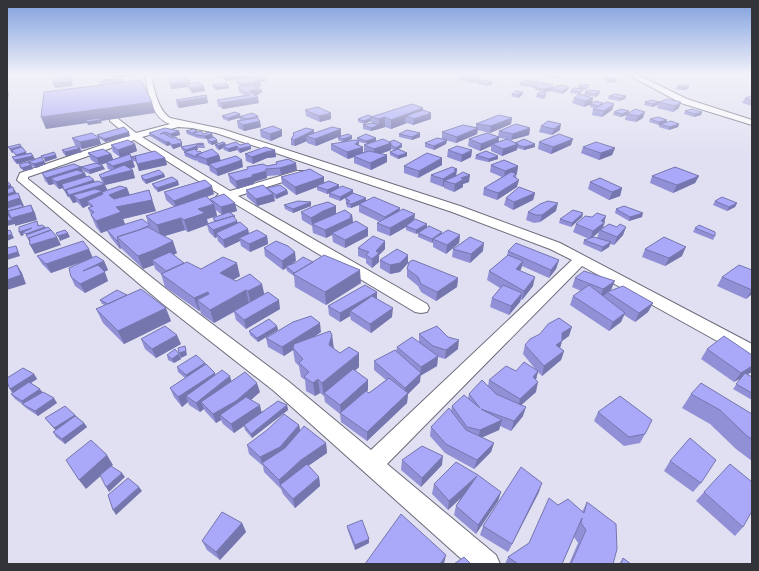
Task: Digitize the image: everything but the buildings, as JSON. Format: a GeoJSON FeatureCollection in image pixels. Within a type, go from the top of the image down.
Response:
{"type":"FeatureCollection","features":[{"type":"Feature","properties":{"kind":"street"},"geometry":{"type":"LineString","coordinates":[[156,102],[163,117],[169,121],[181,124]]}},
{"type":"Feature","properties":{"kind":"street"},"geometry":{"type":"LineString","coordinates":[[686,102],[752,123]]}},
{"type":"Feature","properties":{"kind":"street"},"geometry":{"type":"LineString","coordinates":[[113,119],[135,137],[228,195],[421,308]]}},
{"type":"Feature","properties":{"kind":"street"},"geometry":{"type":"LineString","coordinates":[[487,564],[281,386],[169,300],[103,236],[22,180],[24,175],[169,126],[191,124],[220,131],[456,209],[555,246],[688,316],[752,352]]}},
{"type":"Feature","properties":{"kind":"street"},"geometry":{"type":"LineString","coordinates":[[214,200],[323,166]]}},
{"type":"Feature","properties":{"kind":"street"},"geometry":{"type":"LineString","coordinates":[[372,465],[580,260]]}}]}
